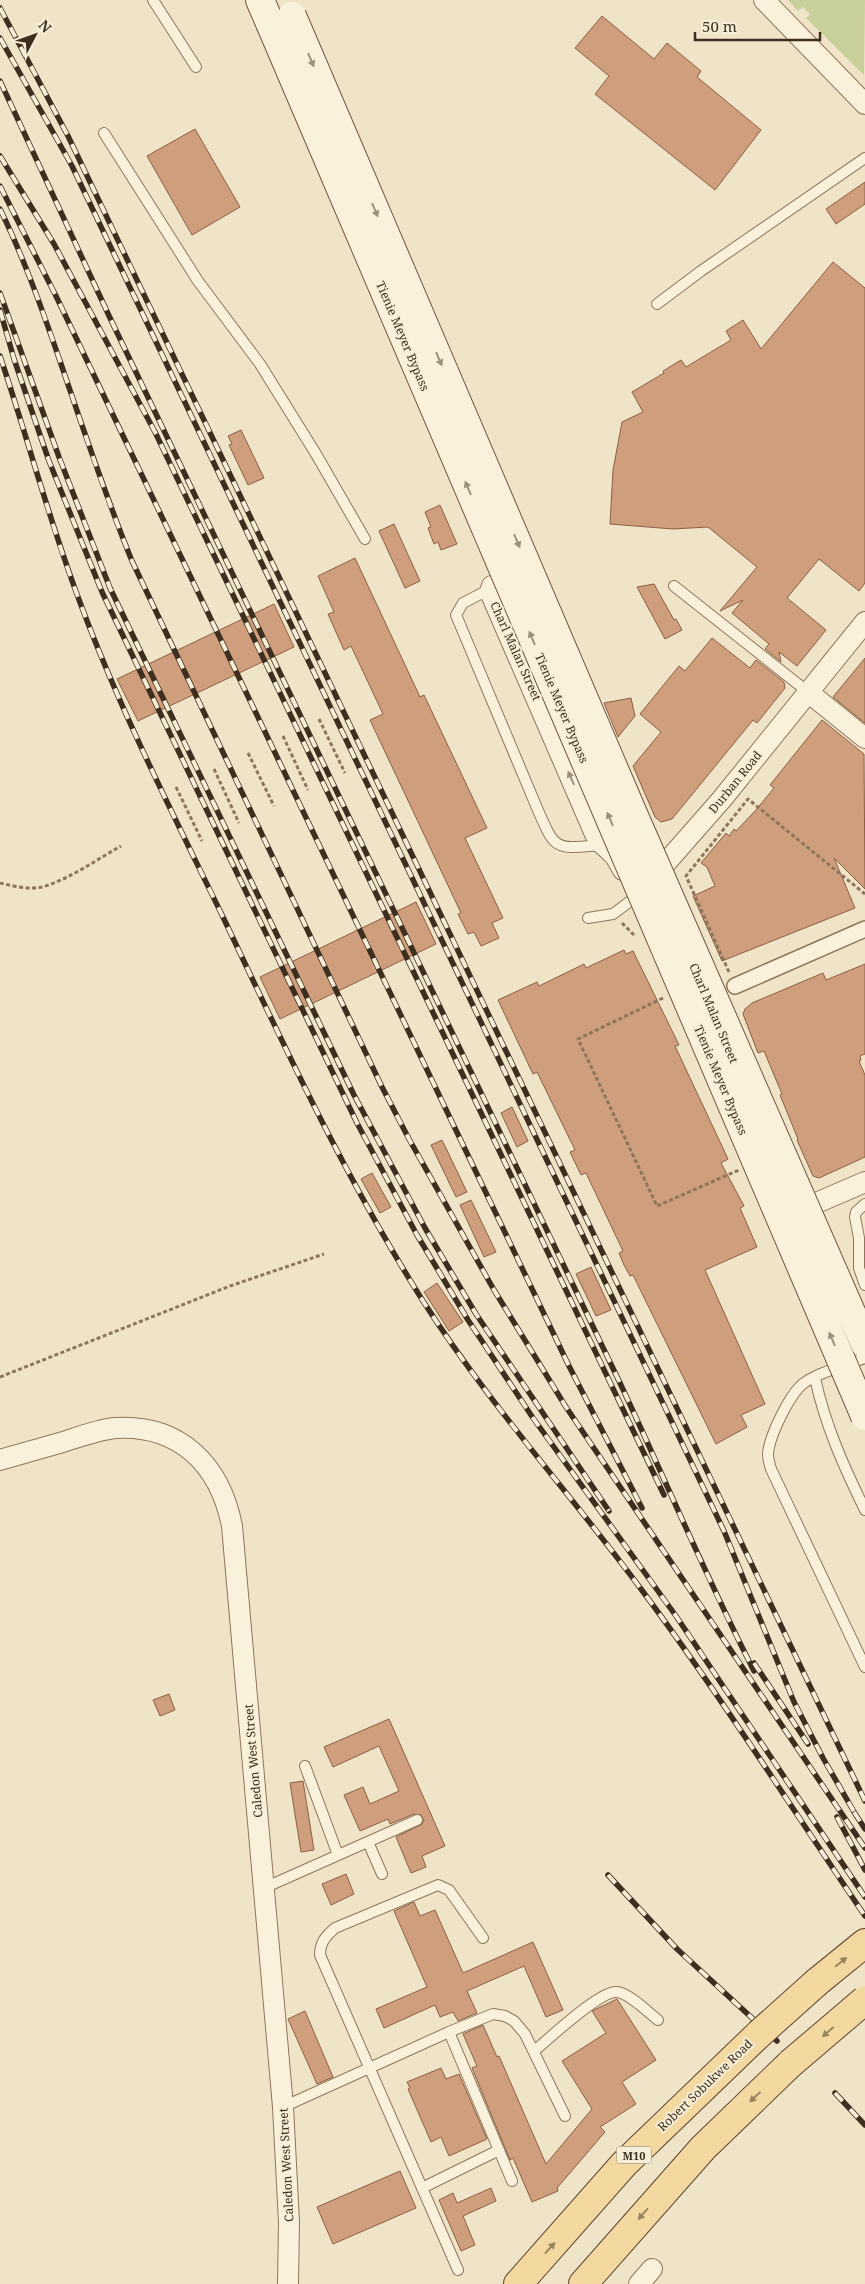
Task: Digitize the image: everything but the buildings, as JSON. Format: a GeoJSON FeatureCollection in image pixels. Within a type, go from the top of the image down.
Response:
{"type":"FeatureCollection","features":[{"type":"Feature","properties":{"kind":"main road","name":"Tienie Meyer Bypass"},"geometry":{"type":"LineString","coordinates":[[277,10],[634,816],[865,1344]]}},
{"type":"Feature","properties":{"kind":"main road","name":"Tienie Meyer Bypass"},"geometry":{"type":"LineString","coordinates":[[277,10],[865,1416]]}},
{"type":"Feature","properties":{"kind":"main road","name":"Robert Sobukwe Road"},"geometry":{"type":"LineString","coordinates":[[518,2284],[624,2164],[759,2034],[817,1982],[865,1943]]}},
{"type":"Feature","properties":{"kind":"main road"},"geometry":{"type":"LineString","coordinates":[[583,2284],[703,2148],[791,2064],[865,2000]]}},
{"type":"Feature","properties":{"kind":"street"},"geometry":{"type":"LineString","coordinates":[[764,0],[865,104]]}},
{"type":"Feature","properties":{"kind":"street","name":"Charl Malan Street"},"geometry":{"type":"LineString","coordinates":[[797,1212],[656,875],[528,577],[523,574],[490,588],[595,834],[602,845],[615,856],[659,942],[775,1220],[797,1212],[865,1182]]}},
{"type":"Feature","properties":{"kind":"street","name":"Durban Road"},"geometry":{"type":"LineString","coordinates":[[637,896],[722,799],[865,622]]}},
{"type":"Feature","properties":{"kind":"street"},"geometry":{"type":"LineString","coordinates":[[808,692],[865,738]]}},
{"type":"Feature","properties":{"kind":"street"},"geometry":{"type":"LineString","coordinates":[[735,986],[865,929]]}},
{"type":"Feature","properties":{"kind":"street","name":"Caledon West Street"},"geometry":{"type":"LineString","coordinates":[[0,1460],[113,1428],[150,1431],[184,1445],[212,1471],[221,1487],[228,1506],[232,1526],[283,2107],[289,2222],[288,2284]]}},
{"type":"Feature","properties":{"kind":"street"},"geometry":{"type":"LineString","coordinates":[[639,2284],[652,2269]]}},
{"type":"Feature","properties":{"kind":"lane"},"geometry":{"type":"LineString","coordinates":[[153,0],[196,68]]}},
{"type":"Feature","properties":{"kind":"lane"},"geometry":{"type":"LineString","coordinates":[[104,133],[198,281],[260,364],[316,454],[365,539]]}},
{"type":"Feature","properties":{"kind":"lane"},"geometry":{"type":"LineString","coordinates":[[657,304],[701,271],[865,158]]}},
{"type":"Feature","properties":{"kind":"lane"},"geometry":{"type":"LineString","coordinates":[[674,586],[808,692]]}},
{"type":"Feature","properties":{"kind":"lane"},"geometry":{"type":"LineString","coordinates":[[490,588],[463,603],[456,615],[547,830],[554,843],[566,848],[602,845]]}},
{"type":"Feature","properties":{"kind":"lane","name":"Durban Road"},"geometry":{"type":"LineString","coordinates":[[588,918],[613,914],[637,896]]}},
{"type":"Feature","properties":{"kind":"lane"},"geometry":{"type":"LineString","coordinates":[[865,1204],[856,1212],[855,1217],[859,1238],[859,1268],[865,1284]]}},
{"type":"Feature","properties":{"kind":"lane"},"geometry":{"type":"LineString","coordinates":[[865,1358],[815,1378],[799,1388],[784,1412],[770,1444],[768,1461],[865,1668]]}},
{"type":"Feature","properties":{"kind":"lane"},"geometry":{"type":"LineString","coordinates":[[815,1378],[821,1406],[840,1460],[865,1510]]}},
{"type":"Feature","properties":{"kind":"lane"},"geometry":{"type":"LineString","coordinates":[[305,1766],[338,1855]]}},
{"type":"Feature","properties":{"kind":"lane"},"geometry":{"type":"LineString","coordinates":[[264,1888],[417,1820]]}},
{"type":"Feature","properties":{"kind":"lane"},"geometry":{"type":"LineString","coordinates":[[368,1842],[382,1874]]}},
{"type":"Feature","properties":{"kind":"lane"},"geometry":{"type":"LineString","coordinates":[[458,2270],[320,1954],[320,1948],[335,1928],[438,1885],[449,1890],[482,1938]]}},
{"type":"Feature","properties":{"kind":"lane"},"geometry":{"type":"LineString","coordinates":[[534,2051],[594,2002],[608,1993],[618,1992],[626,1995],[658,2020]]}},
{"type":"Feature","properties":{"kind":"lane"},"geometry":{"type":"LineString","coordinates":[[283,2107],[493,2014],[505,2016],[514,2021],[525,2034],[565,2116]]}},
{"type":"Feature","properties":{"kind":"lane"},"geometry":{"type":"LineString","coordinates":[[449,2032],[512,2180]]}},
{"type":"Feature","properties":{"kind":"lane"},"geometry":{"type":"LineString","coordinates":[[422,2188],[499,2150]]}},
{"type":"Feature","properties":{"kind":"path"},"geometry":{"type":"LineString","coordinates":[[319,719],[345,773]]}},
{"type":"Feature","properties":{"kind":"path"},"geometry":{"type":"LineString","coordinates":[[283,736],[308,790]]}},
{"type":"Feature","properties":{"kind":"path"},"geometry":{"type":"LineString","coordinates":[[248,753],[274,806]]}},
{"type":"Feature","properties":{"kind":"path"},"geometry":{"type":"LineString","coordinates":[[214,769],[239,823]]}},
{"type":"Feature","properties":{"kind":"path"},"geometry":{"type":"LineString","coordinates":[[176,786],[202,840]]}},
{"type":"Feature","properties":{"kind":"path"},"geometry":{"type":"LineString","coordinates":[[735,986],[686,876],[748,799],[865,894]]}},
{"type":"Feature","properties":{"kind":"path"},"geometry":{"type":"LineString","coordinates":[[0,883],[22,887],[41,887],[71,874],[121,846]]}},
{"type":"Feature","properties":{"kind":"path"},"geometry":{"type":"LineString","coordinates":[[613,914],[639,940]]}},
{"type":"Feature","properties":{"kind":"path"},"geometry":{"type":"LineString","coordinates":[[668,996],[578,1040],[657,1206],[742,1168]]}},
{"type":"Feature","properties":{"kind":"path"},"geometry":{"type":"LineString","coordinates":[[0,1377],[230,1286],[324,1254]]}},
{"type":"Feature","properties":{"kind":"green space"},"geometry":{"type":"Polygon","coordinates":[[[788,0],[865,0],[864,75],[806,18],[810,14],[803,7],[798,11],[788,0]]]}},
{"type":"Feature","properties":{"kind":"railway"},"geometry":{"type":"LineString","coordinates":[[0,8],[68,136],[865,1801]]}},
{"type":"Feature","properties":{"kind":"railway"},"geometry":{"type":"LineString","coordinates":[[0,38],[72,166],[724,1531],[794,1702],[857,1817]]}},
{"type":"Feature","properties":{"kind":"railway"},"geometry":{"type":"LineString","coordinates":[[0,81],[111,320],[620,1383],[702,1564],[754,1671]]}},
{"type":"Feature","properties":{"kind":"railway"},"geometry":{"type":"LineString","coordinates":[[0,156],[54,244],[155,432],[664,1495]]}},
{"type":"Feature","properties":{"kind":"railway"},"geometry":{"type":"LineString","coordinates":[[0,186],[56,296],[569,1366],[642,1508]]}},
{"type":"Feature","properties":{"kind":"railway"},"geometry":{"type":"LineString","coordinates":[[0,209],[17,246],[39,303],[103,486],[132,561],[382,1087],[409,1139],[494,1290],[566,1407],[865,1848]]}},
{"type":"Feature","properties":{"kind":"railway"},"geometry":{"type":"LineString","coordinates":[[0,293],[59,457],[110,588],[354,1095],[425,1228],[476,1314],[609,1511]]}},
{"type":"Feature","properties":{"kind":"railway"},"geometry":{"type":"LineString","coordinates":[[0,310],[14,359],[49,461],[102,592],[357,1123],[417,1235],[468,1320],[533,1418],[676,1616],[865,1897]]}},
{"type":"Feature","properties":{"kind":"railway"},"geometry":{"type":"LineString","coordinates":[[0,356],[70,574],[113,684],[148,763],[293,1064],[368,1208],[423,1301],[448,1339],[474,1375],[614,1553],[670,1629],[727,1710],[865,1916]]}},
{"type":"Feature","properties":{"kind":"railway"},"geometry":{"type":"LineString","coordinates":[[754,1663],[808,1744]]}},
{"type":"Feature","properties":{"kind":"railway"},"geometry":{"type":"LineString","coordinates":[[854,1812],[865,1829]]}},
{"type":"Feature","properties":{"kind":"railway"},"geometry":{"type":"LineString","coordinates":[[837,1817],[865,1870]]}},
{"type":"Feature","properties":{"kind":"railway"},"geometry":{"type":"LineString","coordinates":[[608,1875],[677,1949],[777,2041]]}},
{"type":"Feature","properties":{"kind":"railway"},"geometry":{"type":"LineString","coordinates":[[835,2093],[865,2125]]}}]}
